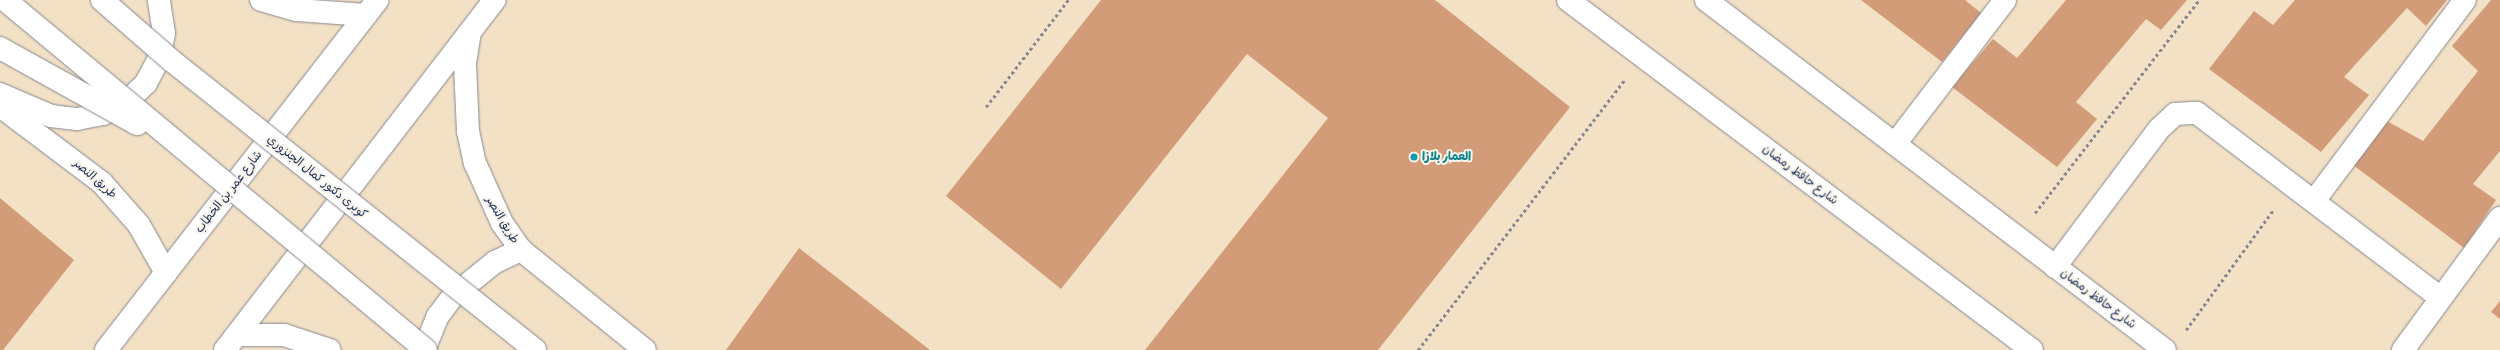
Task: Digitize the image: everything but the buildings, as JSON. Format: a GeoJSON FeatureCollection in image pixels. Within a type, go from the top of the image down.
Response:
{"type":"FeatureCollection","features":[{"type":"Feature","properties":{"kind":"main road"},"geometry":{"type":"LineString","coordinates":[[6,0],[176,145],[425,350],[438,316],[454,295],[495,262],[521,250]]}},
{"type":"Feature","properties":{"kind":"main road","name":"كوبرى دكتور كمال الجنزوري"},"geometry":{"type":"LineString","coordinates":[[102,0],[172,61],[535,350]]}},
{"type":"Feature","properties":{"kind":"main road"},"geometry":{"type":"LineString","coordinates":[[0,94],[51,116],[77,118],[103,114],[127,101],[146,83],[159,59],[164,33],[159,0]]}},
{"type":"Feature","properties":{"kind":"main road"},"geometry":{"type":"LineString","coordinates":[[261,0],[297,10],[371,7]]}},
{"type":"Feature","properties":{"kind":"main road"},"geometry":{"type":"LineString","coordinates":[[231,343],[495,0]]}},
{"type":"Feature","properties":{"kind":"main road","name":"شارع حافظ رمضان"},"geometry":{"type":"LineString","coordinates":[[1568,0],[2032,350]]}},
{"type":"Feature","properties":{"kind":"main road","name":"شارع حافظ رمضان"},"geometry":{"type":"LineString","coordinates":[[1706,0],[2055,267],[2173,344]]}},
{"type":"Feature","properties":{"kind":"main road"},"geometry":{"type":"LineString","coordinates":[[1895,144],[2005,0]]}},
{"type":"Feature","properties":{"kind":"main road"},"geometry":{"type":"LineString","coordinates":[[2314,201],[2465,0]]}},
{"type":"Feature","properties":{"kind":"main road","name":"شارع عمر بن الخطاب"},"geometry":{"type":"LineString","coordinates":[[106,350],[371,7]]}},
{"type":"Feature","properties":{"kind":"main road","name":"طريق النصر"},"geometry":{"type":"LineString","coordinates":[[470,32],[464,98],[475,163],[496,212],[521,250],[645,350]]}},
{"type":"Feature","properties":{"kind":"main road"},"geometry":{"type":"LineString","coordinates":[[0,48],[176,145]]}},
{"type":"Feature","properties":{"kind":"main road","name":"طريق النصر"},"geometry":{"type":"LineString","coordinates":[[0,106],[102,182],[123,203],[154,248],[166,273]]}},
{"type":"Feature","properties":{"kind":"main road"},"geometry":{"type":"LineString","coordinates":[[2055,267],[2158,129],[2176,114],[2197,113],[2441,298]]}},
{"type":"Feature","properties":{"kind":"main road"},"geometry":{"type":"LineString","coordinates":[[2403,350],[2500,218]]}},
{"type":"Feature","properties":{"kind":"main road"},"geometry":{"type":"LineString","coordinates":[[231,343],[284,335],[330,350]]}},
{"type":"Feature","properties":{"kind":"path"},"geometry":{"type":"LineString","coordinates":[[986,107],[1068,0]]}},
{"type":"Feature","properties":{"kind":"path"},"geometry":{"type":"LineString","coordinates":[[2017,237],[2199,0]]}},
{"type":"Feature","properties":{"kind":"path"},"geometry":{"type":"LineString","coordinates":[[1418,350],[1642,56]]}},
{"type":"Feature","properties":{"kind":"path"},"geometry":{"type":"LineString","coordinates":[[2173,344],[2292,184]]}},
{"type":"Feature","properties":{"kind":"place","name":"العمار بلازا"},"geometry":{"type":"Point","coordinates":[1414,157]}}]}
